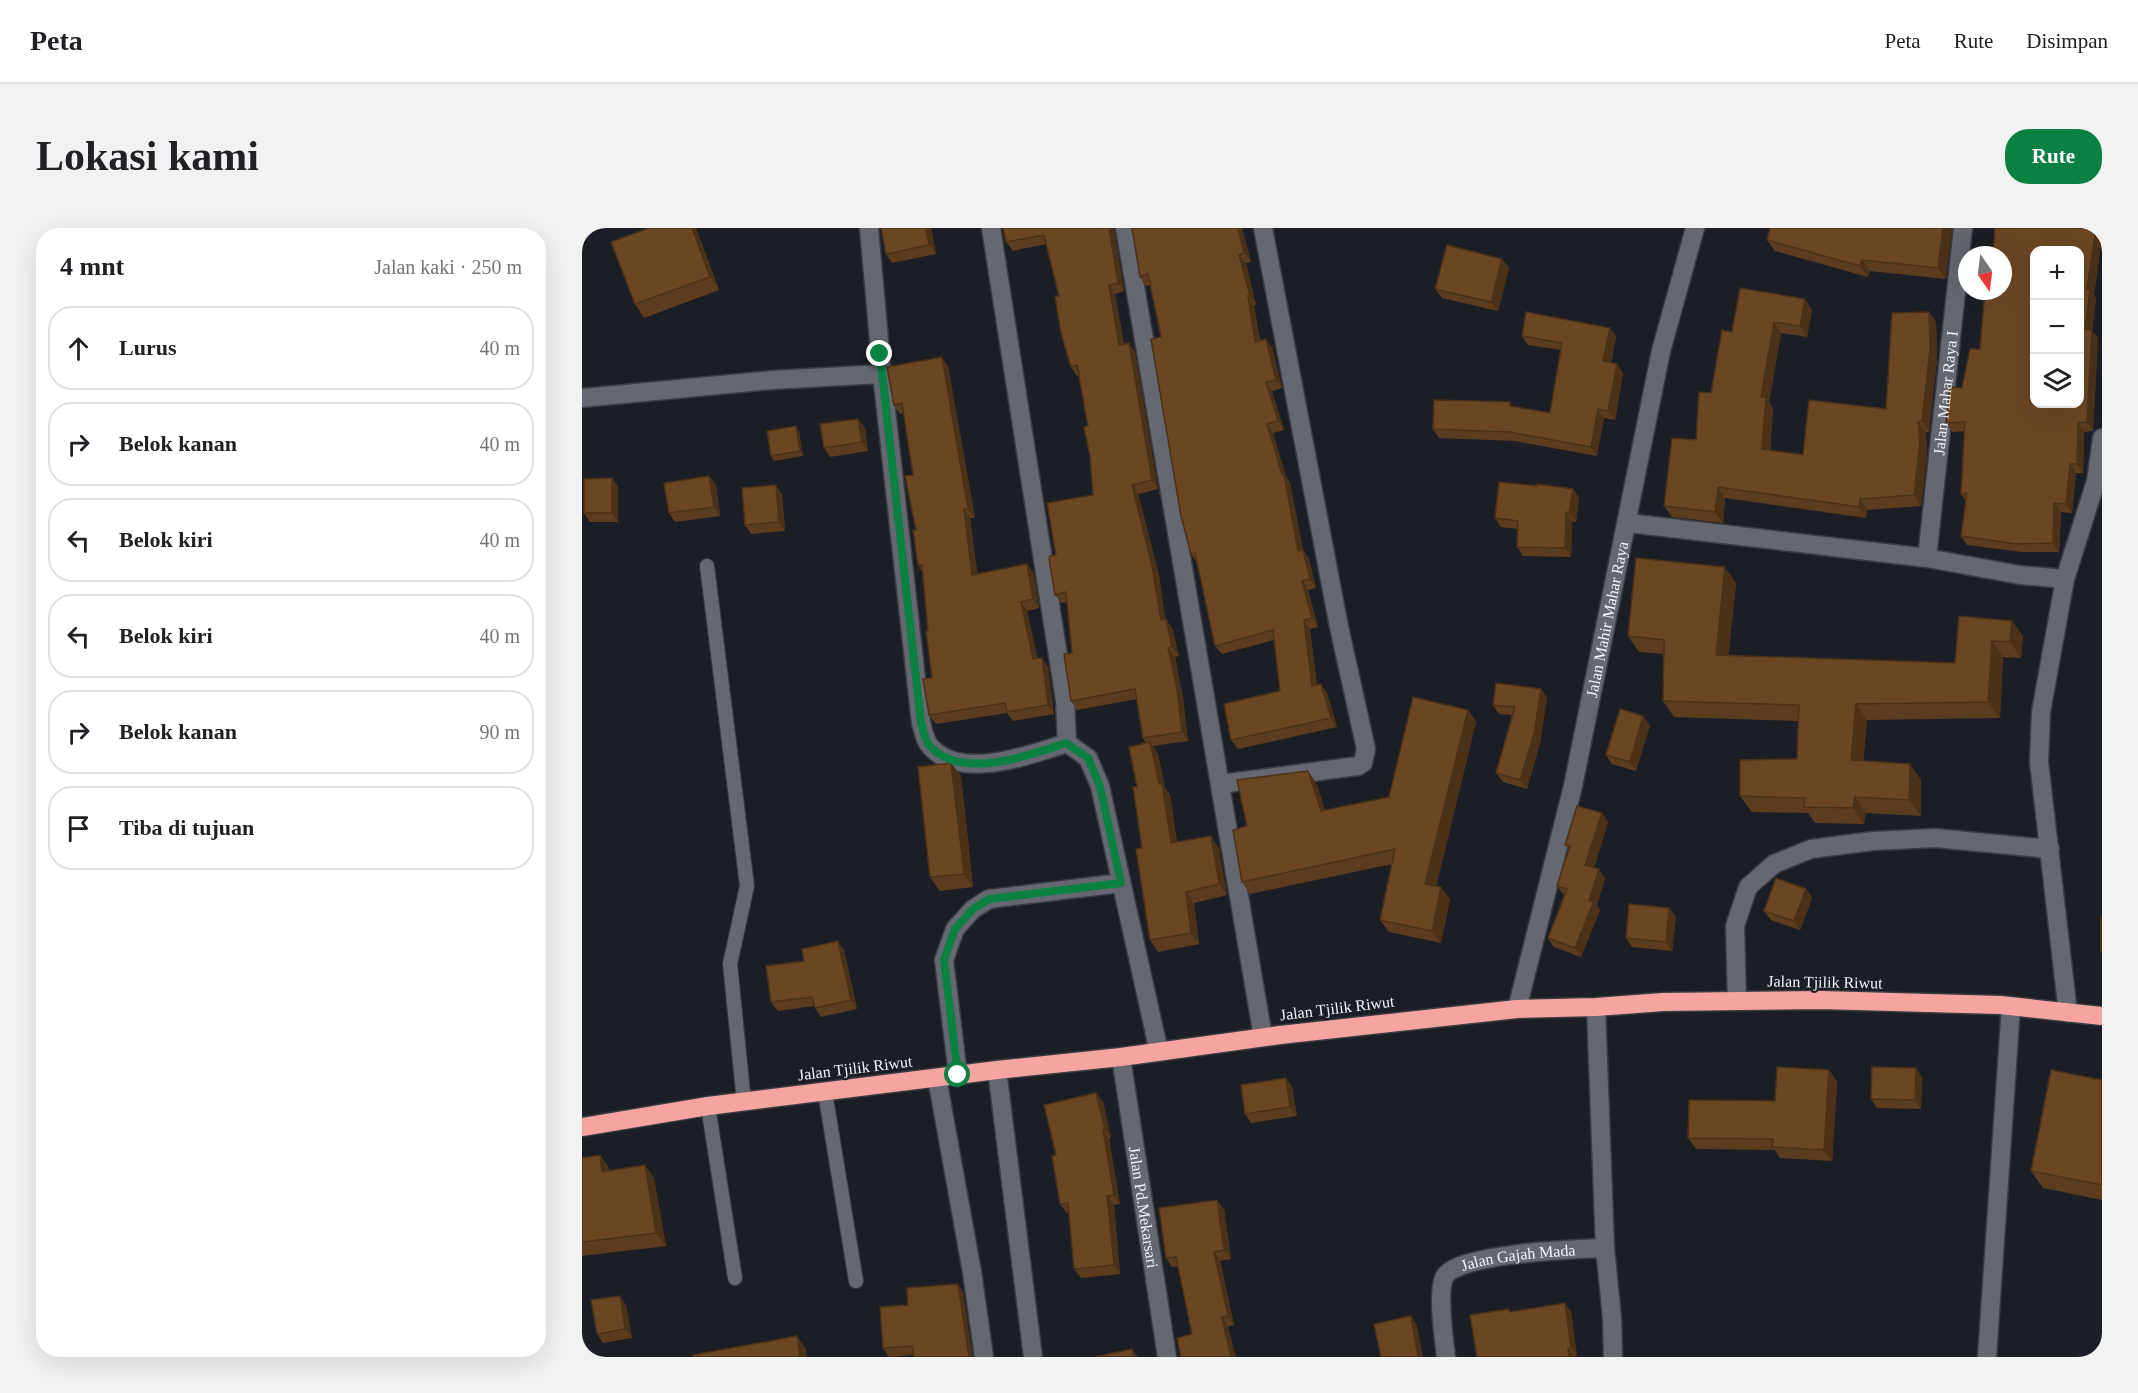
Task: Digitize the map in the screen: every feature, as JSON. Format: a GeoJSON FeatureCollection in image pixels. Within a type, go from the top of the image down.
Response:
{"type":"FeatureCollection","features":[{"type":"Feature","properties":{"kind":"highway","name":"Jalan Tjilik Riwut"},"geometry":{"type":"LineString","coordinates":[[582,1127],[708,1106],[1120,1057],[1263,1037],[1517,1009],[1663,1002],[1821,1000],[2011,1006],[2102,1016]]}},
{"type":"Feature","properties":{"kind":"street"},"geometry":{"type":"LineString","coordinates":[[869,228],[882,374],[921,723],[928,744],[949,761],[971,764],[1005,761],[1066,743]]}},
{"type":"Feature","properties":{"kind":"street"},"geometry":{"type":"LineString","coordinates":[[991,228],[1065,700],[1066,743]]}},
{"type":"Feature","properties":{"kind":"street"},"geometry":{"type":"LineString","coordinates":[[1125,228],[1263,1037]]}},
{"type":"Feature","properties":{"kind":"street"},"geometry":{"type":"LineString","coordinates":[[1220,784],[1358,766],[1363,763],[1366,749],[1339,627],[1263,228]]}},
{"type":"Feature","properties":{"kind":"street","name":"Jalan Mahir Mahar Raya"},"geometry":{"type":"LineString","coordinates":[[1517,1009],[1573,786],[1661,351],[1695,228]]}},
{"type":"Feature","properties":{"kind":"street","name":"Jalan Mahar Raya I"},"geometry":{"type":"LineString","coordinates":[[1927,558],[1963,228]]}},
{"type":"Feature","properties":{"kind":"street"},"geometry":{"type":"LineString","coordinates":[[582,398],[772,380],[882,374]]}},
{"type":"Feature","properties":{"kind":"street"},"geometry":{"type":"LineString","coordinates":[[2068,1012],[2039,762],[2039,732],[2065,579],[2096,481],[2102,438]]}},
{"type":"Feature","properties":{"kind":"street"},"geometry":{"type":"LineString","coordinates":[[1628,523],[1927,558],[2020,575],[2065,579]]}},
{"type":"Feature","properties":{"kind":"street"},"geometry":{"type":"LineString","coordinates":[[1066,743],[1088,758],[1100,786],[1159,1052]]}},
{"type":"Feature","properties":{"kind":"street"},"geometry":{"type":"LineString","coordinates":[[1737,1001],[1735,926],[1748,887],[1774,864],[1811,849],[1873,841],[1935,838],[2050,849]]}},
{"type":"Feature","properties":{"kind":"street"},"geometry":{"type":"LineString","coordinates":[[958,1075],[944,960],[955,929],[973,909],[989,899],[1121,883]]}},
{"type":"Feature","properties":{"kind":"street"},"geometry":{"type":"LineString","coordinates":[[1988,1357],[2011,1006]]}},
{"type":"Feature","properties":{"kind":"street"},"geometry":{"type":"LineString","coordinates":[[1596,1007],[1605,1248],[1612,1318],[1613,1357]]}},
{"type":"Feature","properties":{"kind":"street","name":"Jalan Pd.Mekarsari"},"geometry":{"type":"LineString","coordinates":[[1120,1057],[1167,1357]]}},
{"type":"Feature","properties":{"kind":"street"},"geometry":{"type":"LineString","coordinates":[[997,1070],[1033,1357]]}},
{"type":"Feature","properties":{"kind":"street"},"geometry":{"type":"LineString","coordinates":[[937,1078],[972,1272],[984,1357]]}},
{"type":"Feature","properties":{"kind":"street","name":"Jalan Gajah Mada"},"geometry":{"type":"LineString","coordinates":[[1446,1357],[1442,1302],[1444,1278],[1449,1271],[1463,1265],[1542,1251],[1605,1248]]}},
{"type":"Feature","properties":{"kind":"lane"},"geometry":{"type":"LineString","coordinates":[[707,566],[747,886],[730,964],[744,1102]]}},
{"type":"Feature","properties":{"kind":"lane"},"geometry":{"type":"LineString","coordinates":[[825,1092],[856,1281]]}},
{"type":"Feature","properties":{"kind":"lane"},"geometry":{"type":"LineString","coordinates":[[708,1106],[735,1278]]}},
{"type":"Feature","properties":{"kind":"building"},"geometry":{"type":"Polygon","coordinates":[[[649,228],[692,228],[710,277],[635,304],[611,242],[649,228]]]}},
{"type":"Feature","properties":{"kind":"building"},"geometry":{"type":"Polygon","coordinates":[[[881,228],[926,228],[929,245],[886,254],[881,228]]]}},
{"type":"Feature","properties":{"kind":"building"},"geometry":{"type":"Polygon","coordinates":[[[1003,228],[1109,228],[1118,283],[1109,285],[1119,345],[1129,343],[1152,480],[1132,485],[1152,566],[1161,620],[1166,619],[1172,647],[1168,648],[1177,689],[1182,732],[1143,738],[1135,689],[1071,701],[1064,654],[1072,653],[1066,592],[1055,595],[1049,559],[1050,556],[1056,555],[1047,503],[1093,495],[1090,456],[1084,427],[1088,426],[1077,365],[1071,367],[1061,333],[1055,296],[1059,296],[1044,235],[1006,242],[1003,228]]]}},
{"type":"Feature","properties":{"kind":"building"},"geometry":{"type":"Polygon","coordinates":[[[1132,228],[1238,228],[1244,253],[1239,255],[1250,296],[1248,296],[1255,342],[1266,339],[1276,380],[1266,382],[1278,421],[1267,424],[1282,475],[1284,475],[1298,551],[1303,550],[1310,579],[1302,581],[1312,618],[1304,620],[1312,686],[1321,684],[1331,718],[1231,740],[1224,704],[1280,691],[1273,630],[1215,646],[1195,553],[1191,554],[1181,516],[1151,339],[1161,337],[1148,274],[1140,277],[1132,228]]]}},
{"type":"Feature","properties":{"kind":"building"},"geometry":{"type":"Polygon","coordinates":[[[1770,228],[1943,228],[1938,268],[1862,260],[1860,266],[1767,240],[1770,228]]]}},
{"type":"Feature","properties":{"kind":"building"},"geometry":{"type":"Polygon","coordinates":[[[1995,228],[2100,228],[2100,234],[2095,234],[2087,289],[2090,290],[2085,329],[2092,330],[2087,422],[2078,423],[2077,464],[2070,464],[2066,504],[2054,503],[2053,543],[2016,544],[1961,536],[1967,493],[1961,494],[1965,422],[1946,423],[1950,387],[1962,388],[1970,349],[1980,349],[1984,300],[2012,300],[2012,246],[1994,246],[1995,228]]]}},
{"type":"Feature","properties":{"kind":"building"},"geometry":{"type":"Polygon","coordinates":[[[1447,245],[1502,259],[1491,302],[1435,289],[1447,245]]]}},
{"type":"Feature","properties":{"kind":"building"},"geometry":{"type":"Polygon","coordinates":[[[1740,288],[1805,299],[1800,326],[1774,322],[1761,397],[1766,397],[1762,449],[1803,455],[1809,400],[1886,409],[1892,313],[1929,312],[1930,348],[1922,421],[1918,422],[1920,443],[1914,495],[1860,499],[1859,507],[1718,487],[1715,512],[1664,506],[1672,438],[1696,440],[1699,392],[1711,393],[1722,330],[1732,332],[1740,288]]]}},
{"type":"Feature","properties":{"kind":"building"},"geometry":{"type":"Polygon","coordinates":[[[1526,312],[1610,328],[1603,361],[1617,364],[1608,411],[1598,409],[1591,447],[1509,432],[1433,429],[1434,400],[1510,402],[1510,406],[1550,413],[1562,343],[1522,336],[1526,312]]]}},
{"type":"Feature","properties":{"kind":"building"},"geometry":{"type":"Polygon","coordinates":[[[942,357],[968,509],[964,509],[972,575],[1027,564],[1033,599],[1021,602],[1033,659],[1042,658],[1048,705],[1007,712],[1005,703],[929,715],[923,679],[932,678],[926,631],[928,631],[922,565],[918,565],[913,530],[916,530],[905,476],[913,475],[902,403],[894,405],[887,367],[942,357]]]}},
{"type":"Feature","properties":{"kind":"building"},"geometry":{"type":"Polygon","coordinates":[[[858,419],[862,442],[824,448],[820,424],[858,419]]]}},
{"type":"Feature","properties":{"kind":"building"},"geometry":{"type":"Polygon","coordinates":[[[796,426],[800,451],[771,456],[767,431],[796,426]]]}},
{"type":"Feature","properties":{"kind":"building"},"geometry":{"type":"Polygon","coordinates":[[[709,476],[714,507],[669,513],[664,483],[709,476]]]}},
{"type":"Feature","properties":{"kind":"building"},"geometry":{"type":"Polygon","coordinates":[[[612,478],[612,513],[584,513],[584,479],[612,478]]]}},
{"type":"Feature","properties":{"kind":"building"},"geometry":{"type":"Polygon","coordinates":[[[1499,482],[1573,489],[1569,513],[1566,512],[1565,548],[1517,547],[1518,521],[1495,518],[1499,482]]]}},
{"type":"Feature","properties":{"kind":"building"},"geometry":{"type":"Polygon","coordinates":[[[776,485],[779,522],[745,525],[742,488],[776,485]]]}},
{"type":"Feature","properties":{"kind":"building"},"geometry":{"type":"Polygon","coordinates":[[[1636,558],[1725,567],[1716,655],[1955,663],[1959,616],[2012,621],[2010,642],[1992,641],[1988,702],[1856,704],[1851,760],[1910,764],[1909,800],[1855,797],[1853,808],[1804,807],[1805,798],[1740,796],[1740,760],[1797,759],[1799,705],[1663,701],[1664,640],[1628,636],[1636,558]]]}},
{"type":"Feature","properties":{"kind":"building"},"geometry":{"type":"Polygon","coordinates":[[[1496,683],[1541,689],[1534,734],[1520,780],[1496,773],[1515,707],[1493,705],[1496,683]]]}},
{"type":"Feature","properties":{"kind":"building"},"geometry":{"type":"Polygon","coordinates":[[[1413,697],[1468,710],[1425,884],[1441,887],[1432,931],[1380,920],[1395,849],[1242,882],[1233,830],[1247,826],[1237,780],[1308,771],[1321,811],[1389,797],[1413,697]]]}},
{"type":"Feature","properties":{"kind":"building"},"geometry":{"type":"Polygon","coordinates":[[[1620,709],[1643,716],[1630,762],[1606,755],[1620,709]]]}},
{"type":"Feature","properties":{"kind":"building"},"geometry":{"type":"Polygon","coordinates":[[[1150,742],[1159,784],[1162,783],[1171,843],[1211,836],[1219,884],[1186,892],[1191,933],[1150,940],[1136,849],[1142,848],[1133,787],[1137,787],[1129,747],[1150,742]]]}},
{"type":"Feature","properties":{"kind":"building"},"geometry":{"type":"Polygon","coordinates":[[[951,763],[964,874],[930,877],[918,767],[951,763]]]}},
{"type":"Feature","properties":{"kind":"building"},"geometry":{"type":"Polygon","coordinates":[[[1577,806],[1602,813],[1585,865],[1599,869],[1589,901],[1594,901],[1575,948],[1548,938],[1567,889],[1557,886],[1570,846],[1565,845],[1577,806]]]}},
{"type":"Feature","properties":{"kind":"building"},"geometry":{"type":"Polygon","coordinates":[[[1776,878],[1806,889],[1794,921],[1764,911],[1776,878]]]}},
{"type":"Feature","properties":{"kind":"building"},"geometry":{"type":"Polygon","coordinates":[[[1629,904],[1669,908],[1666,942],[1626,938],[1629,904]]]}},
{"type":"Feature","properties":{"kind":"building"},"geometry":{"type":"Polygon","coordinates":[[[2102,917],[2102,952],[2101,952],[2102,917]]]}},
{"type":"Feature","properties":{"kind":"building"},"geometry":{"type":"Polygon","coordinates":[[[838,941],[851,1000],[815,1008],[812,997],[771,1002],[766,966],[804,961],[802,949],[838,941]]]}},
{"type":"Feature","properties":{"kind":"building"},"geometry":{"type":"Polygon","coordinates":[[[1777,1067],[1829,1070],[1824,1150],[1772,1147],[1773,1139],[1688,1138],[1689,1100],[1775,1101],[1777,1067]]]}},
{"type":"Feature","properties":{"kind":"building"},"geometry":{"type":"Polygon","coordinates":[[[1872,1067],[1916,1068],[1915,1100],[1871,1099],[1872,1067]]]}},
{"type":"Feature","properties":{"kind":"building"},"geometry":{"type":"Polygon","coordinates":[[[2051,1070],[2102,1080],[2102,1185],[2031,1171],[2051,1070]]]}},
{"type":"Feature","properties":{"kind":"building"},"geometry":{"type":"Polygon","coordinates":[[[1286,1078],[1290,1107],[1245,1114],[1241,1085],[1286,1078]]]}},
{"type":"Feature","properties":{"kind":"building"},"geometry":{"type":"Polygon","coordinates":[[[1096,1093],[1105,1129],[1103,1130],[1114,1195],[1107,1196],[1114,1265],[1074,1269],[1068,1203],[1060,1204],[1052,1156],[1056,1155],[1044,1105],[1096,1093]]]}},
{"type":"Feature","properties":{"kind":"building"},"geometry":{"type":"Polygon","coordinates":[[[600,1155],[602,1172],[645,1165],[656,1233],[582,1242],[582,1158],[600,1155]]]}},
{"type":"Feature","properties":{"kind":"building"},"geometry":{"type":"Polygon","coordinates":[[[1217,1200],[1224,1250],[1214,1252],[1228,1316],[1222,1317],[1231,1357],[1181,1357],[1177,1338],[1192,1334],[1176,1257],[1166,1258],[1159,1208],[1217,1200]]]}},
{"type":"Feature","properties":{"kind":"building"},"geometry":{"type":"Polygon","coordinates":[[[958,1284],[969,1357],[914,1357],[912,1346],[883,1348],[880,1307],[908,1305],[907,1288],[958,1284]]]}},
{"type":"Feature","properties":{"kind":"building"},"geometry":{"type":"Polygon","coordinates":[[[620,1296],[625,1329],[597,1334],[591,1300],[620,1296]]]}},
{"type":"Feature","properties":{"kind":"building"},"geometry":{"type":"Polygon","coordinates":[[[1565,1303],[1571,1347],[1568,1348],[1569,1357],[1477,1357],[1470,1315],[1509,1309],[1510,1312],[1565,1303]]]}},
{"type":"Feature","properties":{"kind":"building"},"geometry":{"type":"Polygon","coordinates":[[[1411,1316],[1418,1357],[1381,1357],[1374,1324],[1411,1316]]]}},
{"type":"Feature","properties":{"kind":"building"},"geometry":{"type":"Polygon","coordinates":[[[797,1336],[800,1357],[693,1357],[693,1355],[797,1336]]]}},
{"type":"Feature","properties":{"kind":"building"},"geometry":{"type":"Polygon","coordinates":[[[1132,1349],[1134,1357],[1095,1357],[1132,1349]]]}},
{"type":"Feature","properties":{"kind":"route"},"geometry":{"type":"LineString","coordinates":[[880,354],[921,723],[928,744],[949,761],[971,764],[1005,761],[1066,743],[1088,758],[1100,786],[1121,883],[989,899],[973,909],[955,929],[944,960],[958,1075]]}}]}
